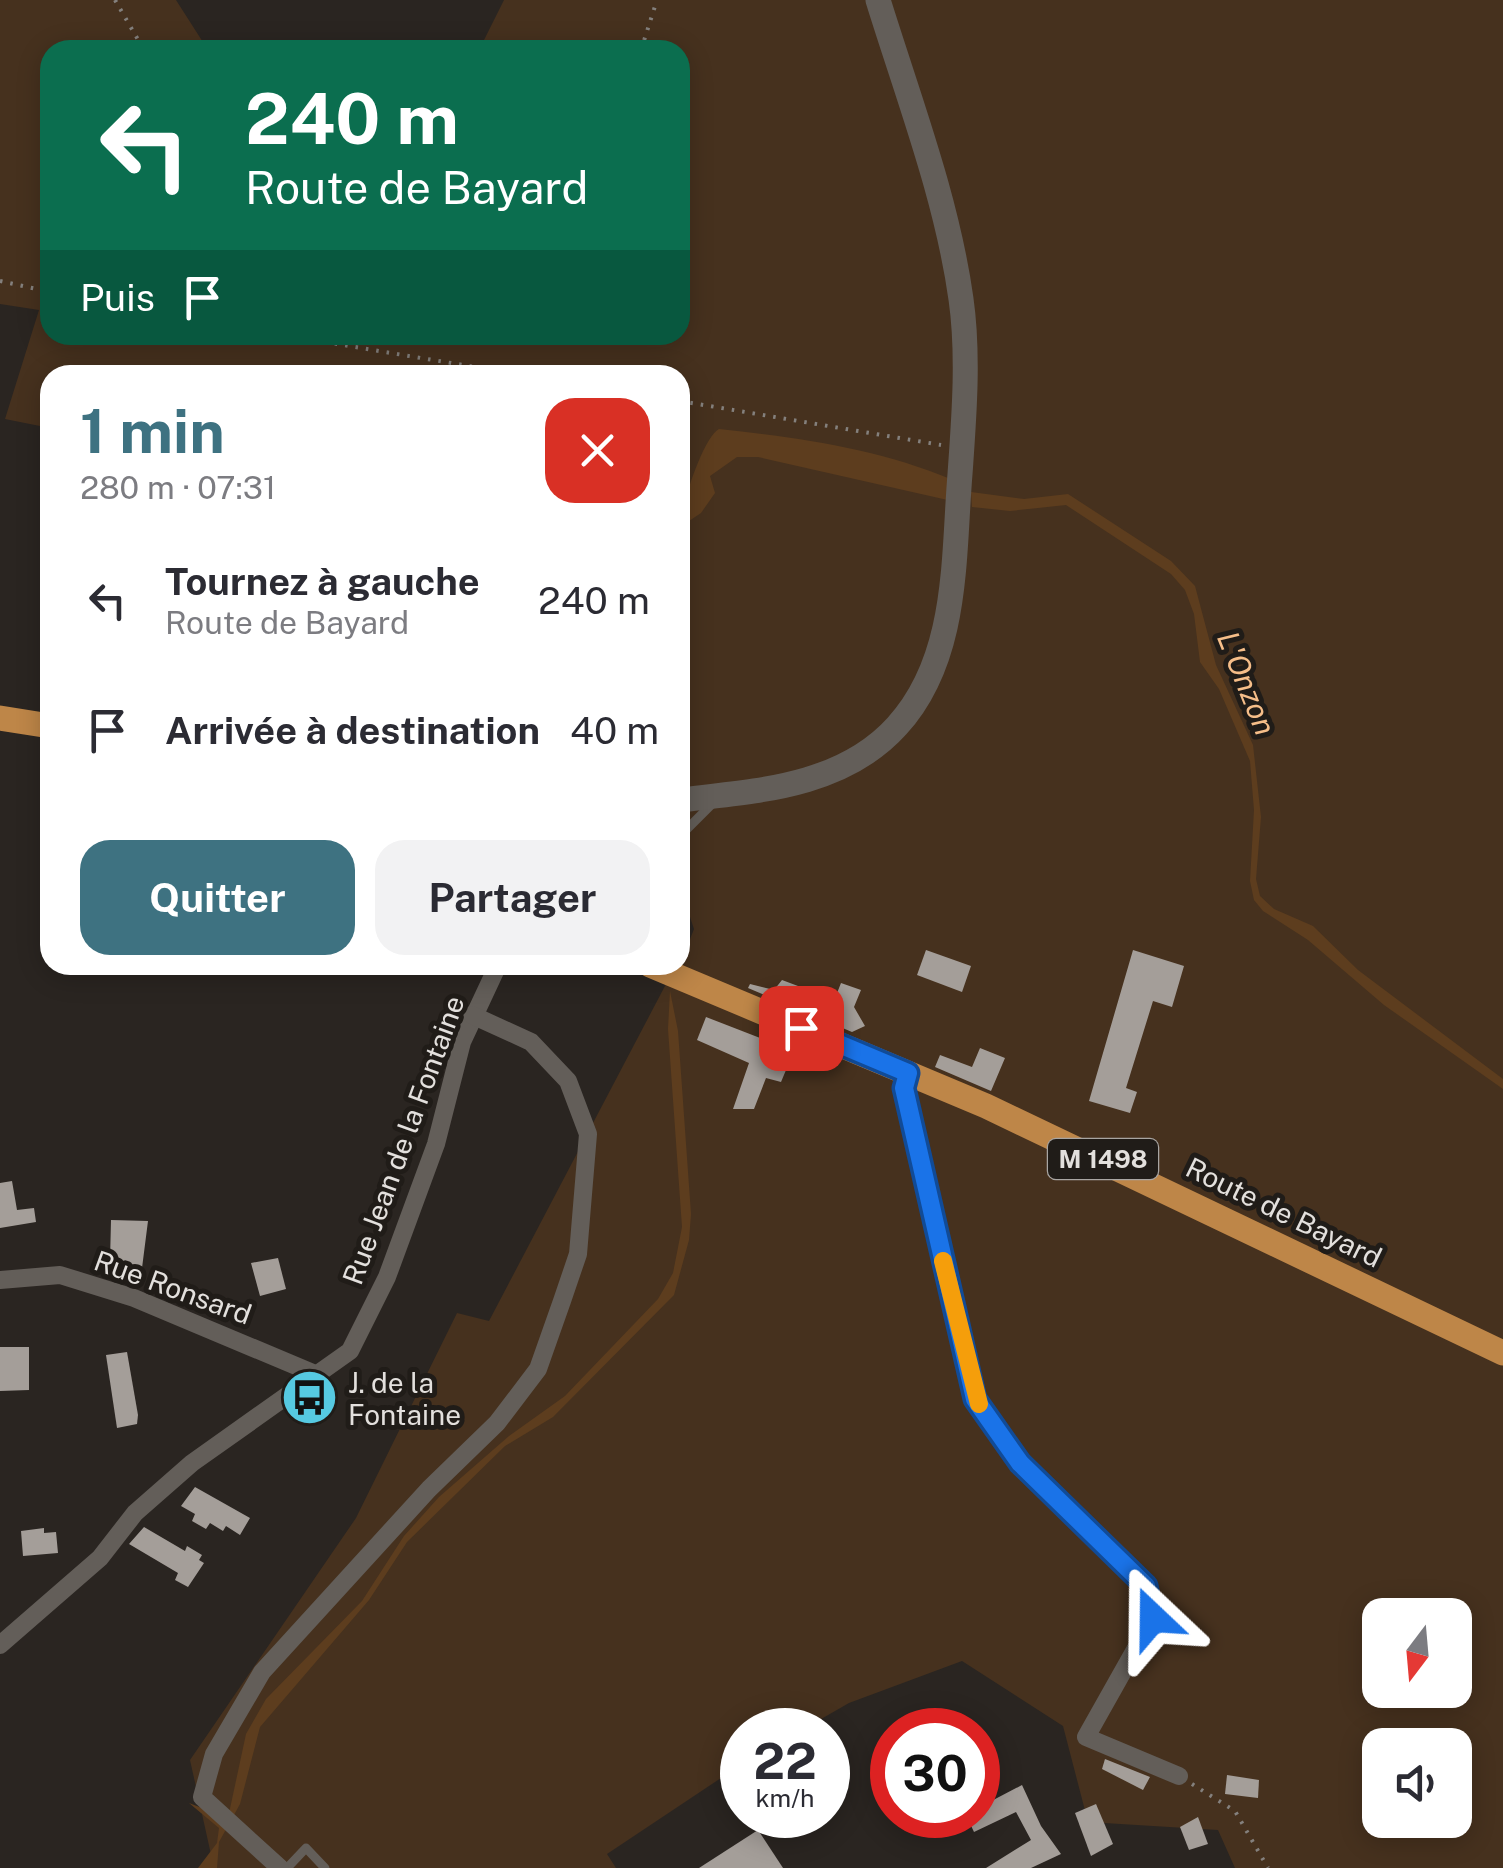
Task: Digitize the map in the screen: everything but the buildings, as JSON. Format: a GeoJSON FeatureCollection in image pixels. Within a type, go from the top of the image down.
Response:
{"type":"FeatureCollection","features":[{"type":"Feature","properties":{"kind":"main road"},"geometry":{"type":"LineString","coordinates":[[690,799],[806,782],[851,761],[898,726],[934,665],[954,587],[961,463],[962,300],[928,160],[878,0]]}},
{"type":"Feature","properties":{"kind":"main road"},"geometry":{"type":"LineString","coordinates":[[0,718],[40,724]]}},
{"type":"Feature","properties":{"kind":"main road","name":"Route de Bayard"},"geometry":{"type":"LineString","coordinates":[[674,975],[1164,1187],[1503,1352]]}},
{"type":"Feature","properties":{"kind":"street","name":"Rue Jean de la Fontaine"},"geometry":{"type":"LineString","coordinates":[[0,1645],[100,1558],[135,1513],[192,1463],[350,1352],[387,1277],[436,1144],[472,1016],[493,975]]}},
{"type":"Feature","properties":{"kind":"street"},"geometry":{"type":"LineString","coordinates":[[283,1868],[202,1797],[214,1754],[262,1672],[428,1489],[497,1423],[538,1370],[578,1254],[588,1134],[568,1080],[531,1042],[472,1016]]}},
{"type":"Feature","properties":{"kind":"street"},"geometry":{"type":"LineString","coordinates":[[908,1073],[904,1088],[975,1399],[1020,1463],[1146,1586],[1153,1618],[1086,1737],[1179,1776]]}},
{"type":"Feature","properties":{"kind":"street","name":"Rue Ronsard"},"geometry":{"type":"LineString","coordinates":[[0,1280],[60,1275],[134,1298],[320,1376]]}},
{"type":"Feature","properties":{"kind":"lane"},"geometry":{"type":"LineString","coordinates":[[690,827],[724,795]]}},
{"type":"Feature","properties":{"kind":"lane"},"geometry":{"type":"LineString","coordinates":[[283,1868],[306,1848],[325,1868]]}},
{"type":"Feature","properties":{"kind":"path"},"geometry":{"type":"LineString","coordinates":[[116,0],[138,40]]}},
{"type":"Feature","properties":{"kind":"path"},"geometry":{"type":"LineString","coordinates":[[644,40],[657,0]]}},
{"type":"Feature","properties":{"kind":"path"},"geometry":{"type":"LineString","coordinates":[[0,280],[40,290]]}},
{"type":"Feature","properties":{"kind":"path"},"geometry":{"type":"LineString","coordinates":[[343,345],[463,365]]}},
{"type":"Feature","properties":{"kind":"path"},"geometry":{"type":"LineString","coordinates":[[690,403],[961,463]]}},
{"type":"Feature","properties":{"kind":"path"},"geometry":{"type":"LineString","coordinates":[[1179,1776],[1235,1811],[1268,1868]]}},
{"type":"Feature","properties":{"kind":"shaded area"},"geometry":{"type":"Polygon","coordinates":[[[0,0],[176,0],[202,40],[40,40],[40,345],[690,345],[690,40],[484,40],[504,0],[1503,0],[1503,1868],[1235,1868],[1218,1830],[1088,1822],[1063,1726],[962,1661],[840,1708],[720,1708],[720,1779],[607,1854],[616,1868],[214,1868],[190,1760],[356,1518],[457,1313],[489,1321],[671,975],[690,975],[690,939],[694,929],[690,917],[690,365],[40,365],[40,426],[5,419],[39,310],[0,304],[0,0]]]}},
{"type":"Feature","properties":{"kind":"shaded area"},"geometry":{"type":"Polygon","coordinates":[[[719,429],[867,452],[953,480],[952,501],[758,457],[737,457],[710,476],[715,493],[701,513],[690,520],[690,485],[719,429]]]}},
{"type":"Feature","properties":{"kind":"shaded area"},"geometry":{"type":"Polygon","coordinates":[[[971,492],[1024,499],[1068,494],[1171,561],[1195,586],[1216,665],[1253,745],[1261,817],[1256,879],[1260,896],[1274,909],[1313,926],[1358,970],[1503,1079],[1503,1089],[1384,1005],[1254,900],[1250,881],[1254,810],[1250,761],[1219,689],[1200,662],[1194,614],[1185,590],[1171,574],[1066,505],[1010,511],[972,507],[971,492]]]}},
{"type":"Feature","properties":{"kind":"shaded area"},"geometry":{"type":"Polygon","coordinates":[[[670,991],[678,1031],[691,1214],[689,1240],[674,1295],[553,1417],[505,1446],[407,1542],[369,1600],[260,1727],[240,1804],[219,1842],[217,1868],[198,1868],[217,1843],[219,1828],[189,1803],[228,1818],[246,1734],[266,1699],[362,1601],[404,1536],[439,1497],[509,1436],[565,1396],[658,1299],[673,1273],[682,1227],[668,1029],[670,991]]]}},
{"type":"Feature","properties":{"kind":"slow traffic"},"geometry":{"type":"LineString","coordinates":[[943,1261],[979,1404]]}},
{"type":"Feature","properties":{"kind":"place","name":"J. de la Fontaine"},"geometry":{"type":"Point","coordinates":[309,1398]}},
{"type":"Feature","properties":{"kind":"route"},"geometry":{"type":"LineString","coordinates":[[801,1028],[908,1073],[904,1088],[975,1399],[1020,1463],[1146,1586],[1153,1618]]}},
{"type":"Feature","properties":{"kind":"water label","name":"L'Onzon"},"geometry":{"type":"Point","coordinates":[1247,683]}}]}
